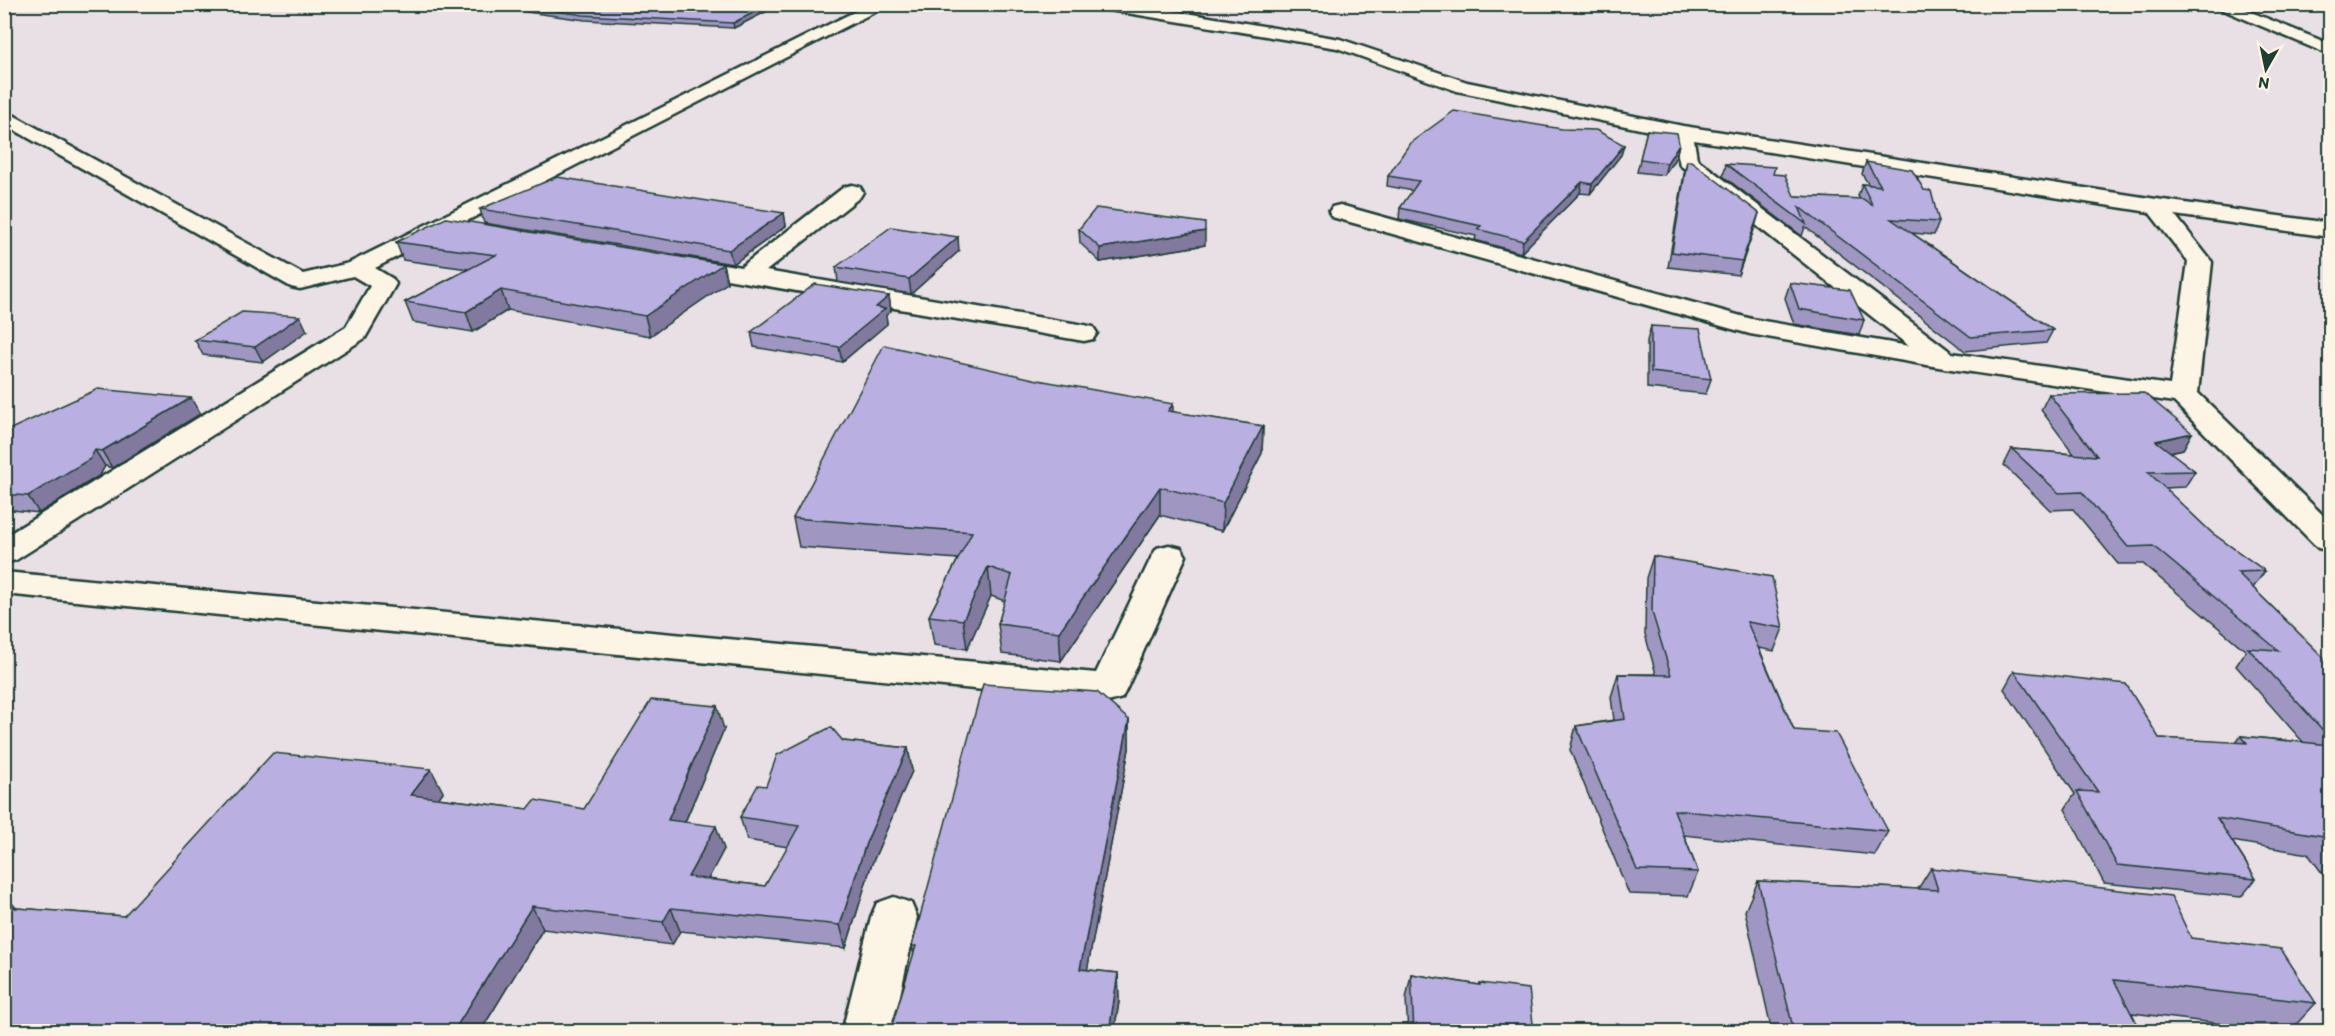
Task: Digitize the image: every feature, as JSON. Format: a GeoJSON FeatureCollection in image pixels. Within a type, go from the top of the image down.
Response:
{"type":"FeatureCollection","features":[{"type":"Feature","properties":{"kind":"street"},"geometry":{"type":"LineString","coordinates":[[4,116],[300,282],[357,268],[883,4]]}},
{"type":"Feature","properties":{"kind":"street"},"geometry":{"type":"LineString","coordinates":[[1103,4],[1262,23],[1340,45],[1463,87],[1683,132],[2156,206],[2331,230]]}},
{"type":"Feature","properties":{"kind":"street"},"geometry":{"type":"LineString","coordinates":[[2216,4],[2331,50]]}},
{"type":"Feature","properties":{"kind":"street"},"geometry":{"type":"LineString","coordinates":[[1683,132],[1688,161],[1944,360]]}},
{"type":"Feature","properties":{"kind":"street"},"geometry":{"type":"LineString","coordinates":[[746,275],[852,192]]}},
{"type":"Feature","properties":{"kind":"street"},"geometry":{"type":"LineString","coordinates":[[2156,206],[2200,262],[2183,394]]}},
{"type":"Feature","properties":{"kind":"street"},"geometry":{"type":"LineString","coordinates":[[1340,212],[1750,326],[1944,360],[2183,394],[2331,541]]}},
{"type":"Feature","properties":{"kind":"street"},"geometry":{"type":"LineString","coordinates":[[441,225],[483,231]]}},
{"type":"Feature","properties":{"kind":"street"},"geometry":{"type":"LineString","coordinates":[[654,259],[1084,333]]}},
{"type":"Feature","properties":{"kind":"street"},"geometry":{"type":"LineString","coordinates":[[4,552],[356,332],[384,284],[357,268]]}},
{"type":"Feature","properties":{"kind":"street"},"geometry":{"type":"LineString","coordinates":[[4,583],[1108,688],[1169,556]]}},
{"type":"Feature","properties":{"kind":"street"},"geometry":{"type":"LineString","coordinates":[[867,1032],[894,917]]}},
{"type":"Feature","properties":{"kind":"building"},"geometry":{"type":"Polygon","coordinates":[[[513,4],[770,4],[733,23],[583,15],[513,4]]]}},
{"type":"Feature","properties":{"kind":"building"},"geometry":{"type":"Polygon","coordinates":[[[1454,111],[1562,129],[1596,130],[1624,145],[1592,184],[1582,182],[1523,241],[1477,229],[1481,226],[1400,208],[1419,181],[1388,176],[1410,143],[1454,111]]]}},
{"type":"Feature","properties":{"kind":"building"},"geometry":{"type":"Polygon","coordinates":[[[1647,130],[1677,133],[1679,144],[1667,163],[1640,159],[1647,130]]]}},
{"type":"Feature","properties":{"kind":"building"},"geometry":{"type":"Polygon","coordinates":[[[1687,161],[1691,161],[1759,213],[1742,261],[1672,252],[1687,161]]]}},
{"type":"Feature","properties":{"kind":"building"},"geometry":{"type":"Polygon","coordinates":[[[1866,162],[1912,170],[1924,190],[1931,191],[1939,222],[1891,219],[2053,330],[1971,337],[1799,207],[1806,224],[1726,164],[1775,167],[1773,174],[1785,175],[1794,196],[1863,199],[1873,206],[1862,184],[1881,186],[1866,162]]]}},
{"type":"Feature","properties":{"kind":"building"},"geometry":{"type":"Polygon","coordinates":[[[557,177],[784,213],[729,250],[480,209],[557,177]]]}},
{"type":"Feature","properties":{"kind":"building"},"geometry":{"type":"Polygon","coordinates":[[[1096,208],[1205,223],[1205,231],[1100,248],[1079,229],[1096,208]]]}},
{"type":"Feature","properties":{"kind":"building"},"geometry":{"type":"Polygon","coordinates":[[[446,218],[723,264],[645,316],[501,290],[466,312],[405,302],[496,255],[396,242],[446,218]]]}},
{"type":"Feature","properties":{"kind":"building"},"geometry":{"type":"Polygon","coordinates":[[[891,227],[958,237],[909,279],[836,267],[891,227]]]}},
{"type":"Feature","properties":{"kind":"building"},"geometry":{"type":"Polygon","coordinates":[[[1790,283],[1850,290],[1864,320],[1799,309],[1790,283]]]}},
{"type":"Feature","properties":{"kind":"building"},"geometry":{"type":"Polygon","coordinates":[[[815,284],[889,296],[876,307],[885,309],[839,347],[751,332],[815,284]]]}},
{"type":"Feature","properties":{"kind":"building"},"geometry":{"type":"Polygon","coordinates":[[[242,312],[300,316],[255,347],[195,340],[242,312]]]}},
{"type":"Feature","properties":{"kind":"building"},"geometry":{"type":"Polygon","coordinates":[[[1651,326],[1700,329],[1711,379],[1651,372],[1651,326]]]}},
{"type":"Feature","properties":{"kind":"building"},"geometry":{"type":"Polygon","coordinates":[[[884,345],[1038,380],[1173,404],[1168,411],[1263,426],[1223,503],[1160,487],[1059,632],[998,624],[1012,575],[988,567],[963,620],[929,616],[972,532],[793,518],[884,345]]]}},
{"type":"Feature","properties":{"kind":"building"},"geometry":{"type":"Polygon","coordinates":[[[98,389],[191,398],[102,451],[95,450],[90,459],[28,496],[4,494],[4,432],[98,389]]]}},
{"type":"Feature","properties":{"kind":"building"},"geometry":{"type":"Polygon","coordinates":[[[2144,393],[2192,433],[2156,441],[2195,471],[2148,472],[2212,533],[2265,571],[2237,572],[2331,665],[2331,739],[2248,648],[2278,650],[2153,546],[2128,547],[2082,492],[2059,493],[2012,449],[2097,456],[2049,394],[2144,393]]]}},
{"type":"Feature","properties":{"kind":"building"},"geometry":{"type":"Polygon","coordinates":[[[1653,556],[1772,577],[1783,628],[1747,622],[1794,730],[1836,733],[1888,831],[1674,810],[1698,872],[1637,870],[1576,726],[1625,719],[1618,674],[1671,675],[1652,612],[1653,556]]]}},
{"type":"Feature","properties":{"kind":"building"},"geometry":{"type":"Polygon","coordinates":[[[2014,671],[2126,684],[2159,738],[2247,743],[2241,736],[2330,745],[2331,845],[2323,836],[2217,818],[2256,879],[2117,865],[2077,791],[2098,792],[2014,671]]]}},
{"type":"Feature","properties":{"kind":"building"},"geometry":{"type":"Polygon","coordinates":[[[983,684],[1097,692],[1129,720],[1080,969],[1118,973],[1109,1032],[890,1032],[916,946],[912,946],[983,684]]]}},
{"type":"Feature","properties":{"kind":"building"},"geometry":{"type":"Polygon","coordinates":[[[651,700],[717,706],[668,820],[716,826],[688,877],[765,886],[799,826],[740,817],[758,785],[766,786],[777,755],[831,727],[843,741],[908,748],[866,843],[840,925],[671,908],[663,922],[532,906],[453,1032],[4,1032],[4,907],[124,916],[273,753],[431,769],[411,795],[528,809],[535,800],[584,809],[651,700]]]}},
{"type":"Feature","properties":{"kind":"building"},"geometry":{"type":"Polygon","coordinates":[[[1931,868],[2171,896],[2191,938],[2281,949],[2316,1003],[2114,980],[2141,1032],[1794,1032],[1758,881],[1938,890],[1931,868]]]}},
{"type":"Feature","properties":{"kind":"building"},"geometry":{"type":"Polygon","coordinates":[[[1411,974],[1480,985],[1480,983],[1529,989],[1534,1032],[1414,1032],[1411,974]]]}}]}
